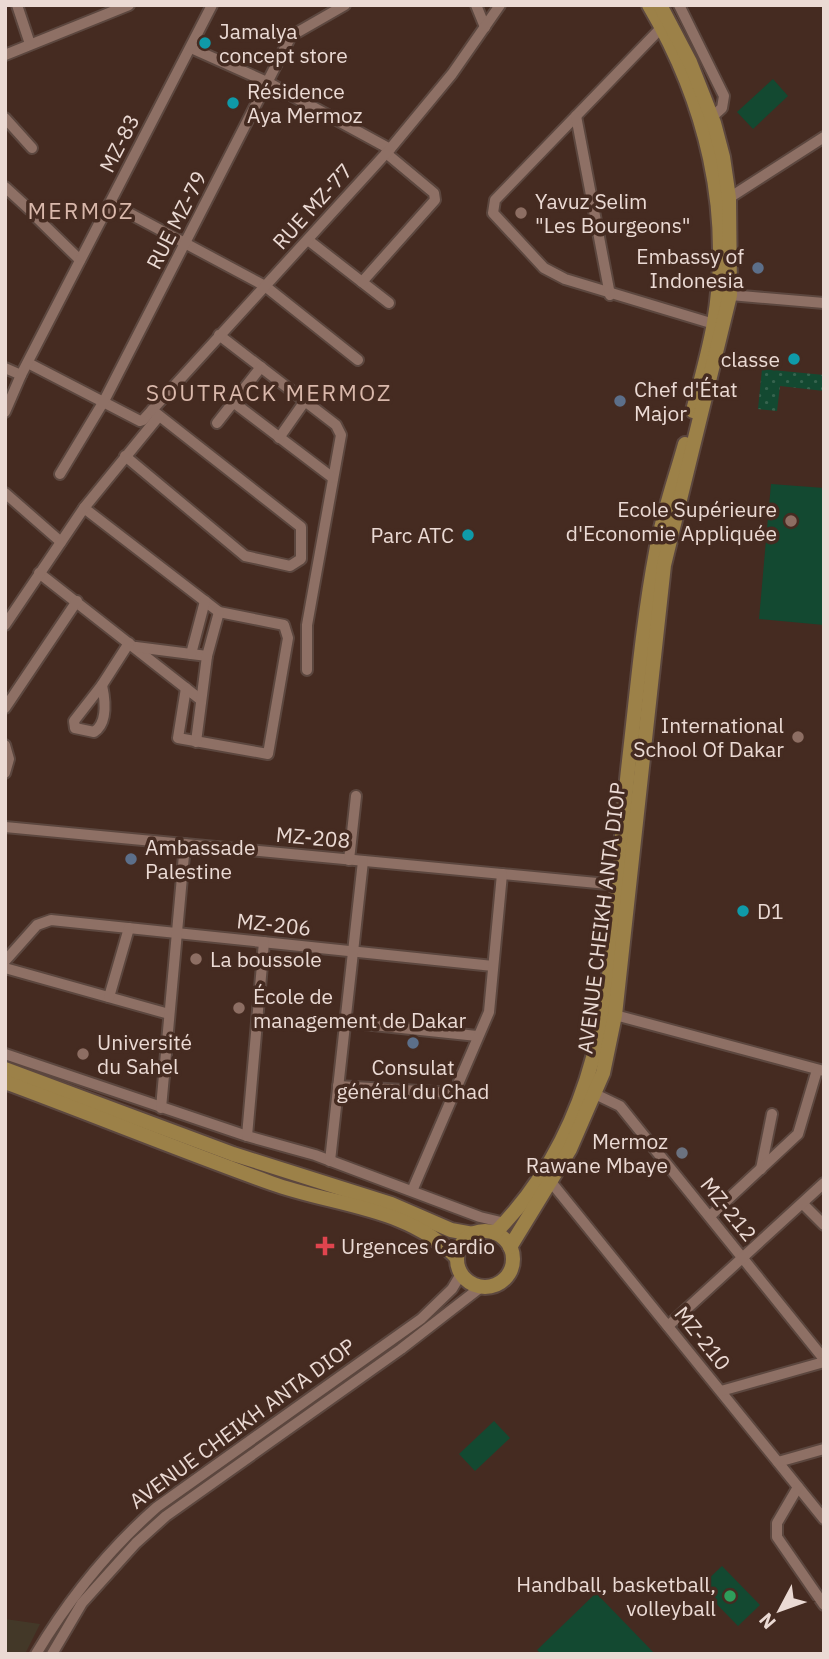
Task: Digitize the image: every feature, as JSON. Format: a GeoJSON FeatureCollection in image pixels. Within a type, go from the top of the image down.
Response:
{"type":"FeatureCollection","features":[{"type":"Feature","properties":{"kind":"main road","name":"AVENUE CHEIKH ANTA DIOP"},"geometry":{"type":"LineString","coordinates":[[500,1228],[548,1168],[587,1085],[602,1024],[628,764],[656,550],[714,324],[721,246],[713,171],[692,94],[662,27],[649,5]]}},
{"type":"Feature","properties":{"kind":"main road","name":"AVENUE CHEIKH ANTA DIOP"},"geometry":{"type":"LineString","coordinates":[[510,1247],[525,1218],[551,1182],[595,1094],[615,1016],[664,565],[730,295],[729,198],[712,117],[690,62],[660,5]]}},
{"type":"Feature","properties":{"kind":"main road"},"geometry":{"type":"LineString","coordinates":[[5,1069],[233,1154],[391,1204],[451,1230],[473,1234],[500,1228],[510,1247],[513,1264],[505,1279],[490,1287],[481,1287],[461,1274],[457,1258],[437,1239],[377,1211],[274,1185],[5,1082]]}},
{"type":"Feature","properties":{"kind":"main road"},"geometry":{"type":"LineString","coordinates":[[457,1258],[462,1244],[473,1234]]}},
{"type":"Feature","properties":{"kind":"street"},"geometry":{"type":"LineString","coordinates":[[17,5],[30,44]]}},
{"type":"Feature","properties":{"kind":"street"},"geometry":{"type":"LineString","coordinates":[[5,55],[129,5]]}},
{"type":"Feature","properties":{"kind":"street","name":"MZ-83"},"geometry":{"type":"LineString","coordinates":[[5,412],[9,391],[28,363],[212,5]]}},
{"type":"Feature","properties":{"kind":"street","name":"RUE MZ-79"},"geometry":{"type":"LineString","coordinates":[[60,474],[104,401],[291,36],[345,5]]}},
{"type":"Feature","properties":{"kind":"street"},"geometry":{"type":"LineString","coordinates":[[476,5],[485,27]]}},
{"type":"Feature","properties":{"kind":"street","name":"RUE MZ-77"},"geometry":{"type":"LineString","coordinates":[[104,401],[139,421],[155,412],[219,335],[388,151],[452,74],[500,5]]}},
{"type":"Feature","properties":{"kind":"street"},"geometry":{"type":"LineString","coordinates":[[679,5],[724,96],[722,108],[712,117]]}},
{"type":"Feature","properties":{"kind":"street"},"geometry":{"type":"LineString","coordinates":[[662,27],[495,200],[493,213],[544,268],[610,295],[714,324]]}},
{"type":"Feature","properties":{"kind":"street"},"geometry":{"type":"LineString","coordinates":[[191,48],[267,82],[388,151],[434,193],[435,200],[362,282]]}},
{"type":"Feature","properties":{"kind":"street"},"geometry":{"type":"LineString","coordinates":[[576,116],[610,295]]}},
{"type":"Feature","properties":{"kind":"street"},"geometry":{"type":"LineString","coordinates":[[5,118],[32,148]]}},
{"type":"Feature","properties":{"kind":"street"},"geometry":{"type":"LineString","coordinates":[[729,198],[824,137]]}},
{"type":"Feature","properties":{"kind":"street"},"geometry":{"type":"LineString","coordinates":[[5,187],[80,260]]}},
{"type":"Feature","properties":{"kind":"street"},"geometry":{"type":"LineString","coordinates":[[110,203],[265,286],[358,360]]}},
{"type":"Feature","properties":{"kind":"street"},"geometry":{"type":"LineString","coordinates":[[308,240],[389,303]]}},
{"type":"Feature","properties":{"kind":"street"},"geometry":{"type":"LineString","coordinates":[[730,295],[824,303]]}},
{"type":"Feature","properties":{"kind":"street"},"geometry":{"type":"LineString","coordinates":[[219,335],[340,430],[307,625],[307,670]]}},
{"type":"Feature","properties":{"kind":"street"},"geometry":{"type":"LineString","coordinates":[[28,363],[104,401]]}},
{"type":"Feature","properties":{"kind":"street"},"geometry":{"type":"LineString","coordinates":[[217,423],[261,367]]}},
{"type":"Feature","properties":{"kind":"street"},"geometry":{"type":"LineString","coordinates":[[5,368],[21,375]]}},
{"type":"Feature","properties":{"kind":"street"},"geometry":{"type":"LineString","coordinates":[[279,438],[305,401]]}},
{"type":"Feature","properties":{"kind":"street"},"geometry":{"type":"LineString","coordinates":[[233,402],[333,478]]}},
{"type":"Feature","properties":{"kind":"street"},"geometry":{"type":"LineString","coordinates":[[5,625],[39,573],[155,412],[301,527],[301,559],[290,566],[245,556],[124,456]]}},
{"type":"Feature","properties":{"kind":"street"},"geometry":{"type":"LineString","coordinates":[[5,493],[61,542]]}},
{"type":"Feature","properties":{"kind":"street"},"geometry":{"type":"LineString","coordinates":[[85,508],[219,612],[284,625],[288,638],[268,754],[178,738],[186,688]]}},
{"type":"Feature","properties":{"kind":"street"},"geometry":{"type":"LineString","coordinates":[[39,573],[201,700]]}},
{"type":"Feature","properties":{"kind":"street"},"geometry":{"type":"LineString","coordinates":[[5,708],[77,601]]}},
{"type":"Feature","properties":{"kind":"street"},"geometry":{"type":"LineString","coordinates":[[191,654],[205,601]]}},
{"type":"Feature","properties":{"kind":"street"},"geometry":{"type":"LineString","coordinates":[[196,742],[207,656],[219,612]]}},
{"type":"Feature","properties":{"kind":"street"},"geometry":{"type":"LineString","coordinates":[[132,645],[207,656]]}},
{"type":"Feature","properties":{"kind":"street"},"geometry":{"type":"LineString","coordinates":[[102,685],[132,645]]}},
{"type":"Feature","properties":{"kind":"street"},"geometry":{"type":"LineString","coordinates":[[153,661],[155,649]]}},
{"type":"Feature","properties":{"kind":"street"},"geometry":{"type":"LineString","coordinates":[[5,745],[9,760],[5,773]]}},
{"type":"Feature","properties":{"kind":"street"},"geometry":{"type":"LineString","coordinates":[[349,860],[356,796]]}},
{"type":"Feature","properties":{"kind":"street","name":"MZ-208"},"geometry":{"type":"LineString","coordinates":[[5,827],[618,885]]}},
{"type":"Feature","properties":{"kind":"street"},"geometry":{"type":"LineString","coordinates":[[161,1108],[185,844]]}},
{"type":"Feature","properties":{"kind":"street"},"geometry":{"type":"LineString","coordinates":[[330,1161],[363,861]]}},
{"type":"Feature","properties":{"kind":"street"},"geometry":{"type":"LineString","coordinates":[[412,1191],[489,1012],[502,874]]}},
{"type":"Feature","properties":{"kind":"street","name":"MZ-206"},"geometry":{"type":"LineString","coordinates":[[5,961],[37,925],[51,920],[493,966]]}},
{"type":"Feature","properties":{"kind":"street"},"geometry":{"type":"LineString","coordinates":[[109,997],[129,928]]}},
{"type":"Feature","properties":{"kind":"street"},"geometry":{"type":"LineString","coordinates":[[247,1136],[264,942]]}},
{"type":"Feature","properties":{"kind":"street"},"geometry":{"type":"LineString","coordinates":[[5,968],[169,1014]]}},
{"type":"Feature","properties":{"kind":"street"},"geometry":{"type":"LineString","coordinates":[[615,1016],[820,1071],[798,1134],[710,1216]]}},
{"type":"Feature","properties":{"kind":"street"},"geometry":{"type":"LineString","coordinates":[[345,1022],[477,1036]]}},
{"type":"Feature","properties":{"kind":"street"},"geometry":{"type":"LineString","coordinates":[[5,1054],[247,1136],[316,1155],[500,1228]]}},
{"type":"Feature","properties":{"kind":"street"},"geometry":{"type":"LineString","coordinates":[[338,1086],[453,1093]]}},
{"type":"Feature","properties":{"kind":"street","name":"MZ-212"},"geometry":{"type":"LineString","coordinates":[[595,1094],[620,1106],[824,1361]]}},
{"type":"Feature","properties":{"kind":"street"},"geometry":{"type":"LineString","coordinates":[[761,1169],[772,1114]]}},
{"type":"Feature","properties":{"kind":"street"},"geometry":{"type":"LineString","coordinates":[[309,1178],[316,1155]]}},
{"type":"Feature","properties":{"kind":"street","name":"MZ-210"},"geometry":{"type":"LineString","coordinates":[[551,1182],[824,1519]]}},
{"type":"Feature","properties":{"kind":"street"},"geometry":{"type":"LineString","coordinates":[[668,1326],[824,1183]]}},
{"type":"Feature","properties":{"kind":"street"},"geometry":{"type":"LineString","coordinates":[[803,1204],[824,1225]]}},
{"type":"Feature","properties":{"kind":"street","name":"AVENUE CHEIKH ANTA DIOP"},"geometry":{"type":"LineString","coordinates":[[36,1654],[75,1593],[127,1533],[158,1507],[421,1319],[452,1289],[461,1274]]}},
{"type":"Feature","properties":{"kind":"street","name":"AVENUE CHEIKH ANTA DIOP"},"geometry":{"type":"LineString","coordinates":[[52,1654],[82,1603],[128,1552],[166,1516],[401,1349],[481,1287]]}},
{"type":"Feature","properties":{"kind":"street"},"geometry":{"type":"LineString","coordinates":[[721,1391],[824,1361]]}},
{"type":"Feature","properties":{"kind":"street"},"geometry":{"type":"LineString","coordinates":[[778,1462],[824,1449]]}},
{"type":"Feature","properties":{"kind":"street"},"geometry":{"type":"LineString","coordinates":[[798,1487],[777,1523],[777,1537],[824,1605]]}},
{"type":"Feature","properties":{"kind":"shaded area"},"geometry":{"type":"Polygon","coordinates":[[[5,1619],[40,1624],[25,1654],[5,1654],[5,1619]]]}},
{"type":"Feature","properties":{"kind":"green space"},"geometry":{"type":"Polygon","coordinates":[[[773,79],[788,96],[753,129],[737,112],[773,79]]]}},
{"type":"Feature","properties":{"kind":"green space"},"geometry":{"type":"Polygon","coordinates":[[[762,369],[824,375],[824,391],[780,386],[777,411],[758,409],[762,369]]]}},
{"type":"Feature","properties":{"kind":"green space"},"geometry":{"type":"Polygon","coordinates":[[[771,484],[824,488],[824,625],[759,619],[771,484]]]}},
{"type":"Feature","properties":{"kind":"green space"},"geometry":{"type":"Polygon","coordinates":[[[494,1421],[510,1438],[475,1471],[459,1454],[494,1421]]]}},
{"type":"Feature","properties":{"kind":"green space","name":"Handball, basketball, volleyball"},"geometry":{"type":"Polygon","coordinates":[[[722,1566],[760,1605],[738,1626],[700,1587],[722,1566]]]}},
{"type":"Feature","properties":{"kind":"green space"},"geometry":{"type":"Polygon","coordinates":[[[596,1593],[655,1654],[541,1654],[537,1650],[596,1593]]]}},
{"type":"Feature","properties":{"kind":"place","name":"Jamalya concept store"},"geometry":{"type":"Point","coordinates":[205,43]}},
{"type":"Feature","properties":{"kind":"place","name":"Résidence Aya Mermoz"},"geometry":{"type":"Point","coordinates":[233,103]}},
{"type":"Feature","properties":{"kind":"place","name":"Yavuz Selim \"Les Bourgeons\""},"geometry":{"type":"Point","coordinates":[521,213]}},
{"type":"Feature","properties":{"kind":"place","name":"Embassy of Indonesia"},"geometry":{"type":"Point","coordinates":[758,268]}},
{"type":"Feature","properties":{"kind":"place","name":"classe"},"geometry":{"type":"Point","coordinates":[794,359]}},
{"type":"Feature","properties":{"kind":"place","name":"Chef d'État Major"},"geometry":{"type":"Point","coordinates":[620,401]}},
{"type":"Feature","properties":{"kind":"place","name":"Ecole Supérieure d'Economie Appliquée"},"geometry":{"type":"Point","coordinates":[791,521]}},
{"type":"Feature","properties":{"kind":"place","name":"Parc ATC"},"geometry":{"type":"Point","coordinates":[468,535]}},
{"type":"Feature","properties":{"kind":"place","name":"International School Of Dakar"},"geometry":{"type":"Point","coordinates":[798,737]}},
{"type":"Feature","properties":{"kind":"place","name":"Ambassade Palestine"},"geometry":{"type":"Point","coordinates":[131,859]}},
{"type":"Feature","properties":{"kind":"place","name":"D1"},"geometry":{"type":"Point","coordinates":[743,911]}},
{"type":"Feature","properties":{"kind":"place","name":"La boussole"},"geometry":{"type":"Point","coordinates":[196,959]}},
{"type":"Feature","properties":{"kind":"place","name":"École de management de Dakar"},"geometry":{"type":"Point","coordinates":[239,1008]}},
{"type":"Feature","properties":{"kind":"place","name":"Consulat général du Chad"},"geometry":{"type":"Point","coordinates":[413,1043]}},
{"type":"Feature","properties":{"kind":"place","name":"Université du Sahel"},"geometry":{"type":"Point","coordinates":[83,1054]}},
{"type":"Feature","properties":{"kind":"place","name":"Mermoz Rawane Mbaye"},"geometry":{"type":"Point","coordinates":[682,1153]}},
{"type":"Feature","properties":{"kind":"place","name":"Urgences Cardio"},"geometry":{"type":"Point","coordinates":[325,1246]}},
{"type":"Feature","properties":{"kind":"place","name":"Handball, basketball, volleyball"},"geometry":{"type":"Point","coordinates":[730,1596]}},
{"type":"Feature","properties":{"kind":"district","name":"MERMOZ"},"geometry":{"type":"Point","coordinates":[81,210]}},
{"type":"Feature","properties":{"kind":"district","name":"SOUTRACK MERMOZ"},"geometry":{"type":"Point","coordinates":[269,392]}}]}
